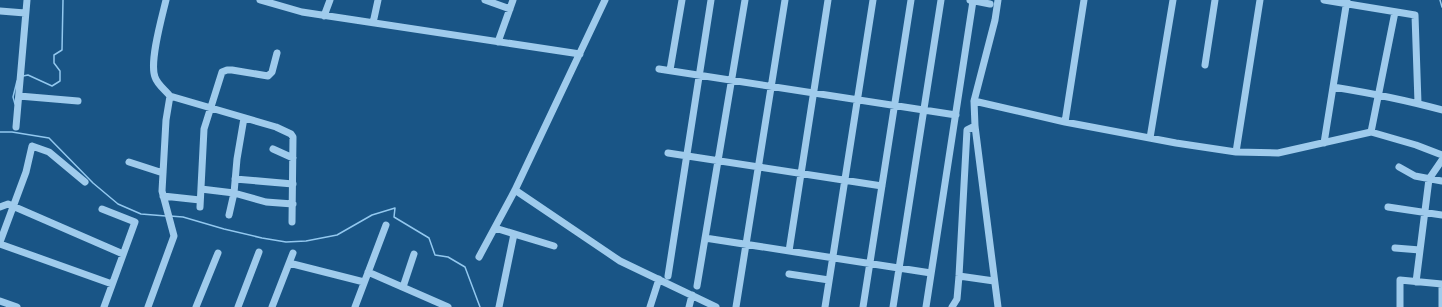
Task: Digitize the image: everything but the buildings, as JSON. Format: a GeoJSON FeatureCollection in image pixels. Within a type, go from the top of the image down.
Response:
{"type":"FeatureCollection","features":[{"type":"Feature","properties":{"kind":"street"},"geometry":{"type":"LineString","coordinates":[[16,127],[27,0]]}},
{"type":"Feature","properties":{"kind":"street"},"geometry":{"type":"LineString","coordinates":[[166,0],[154,59],[154,76],[158,83],[170,96],[276,127],[294,137],[292,222]]}},
{"type":"Feature","properties":{"kind":"street"},"geometry":{"type":"LineString","coordinates":[[260,0],[302,12],[324,16],[580,54]]}},
{"type":"Feature","properties":{"kind":"street"},"geometry":{"type":"LineString","coordinates":[[324,16],[330,0]]}},
{"type":"Feature","properties":{"kind":"street"},"geometry":{"type":"LineString","coordinates":[[374,23],[378,0]]}},
{"type":"Feature","properties":{"kind":"street"},"geometry":{"type":"LineString","coordinates":[[485,0],[510,9]]}},
{"type":"Feature","properties":{"kind":"street"},"geometry":{"type":"LineString","coordinates":[[498,42],[513,0]]}},
{"type":"Feature","properties":{"kind":"street"},"geometry":{"type":"LineString","coordinates":[[480,257],[515,190],[605,0]]}},
{"type":"Feature","properties":{"kind":"street"},"geometry":{"type":"LineString","coordinates":[[670,70],[682,0]]}},
{"type":"Feature","properties":{"kind":"street"},"geometry":{"type":"LineString","coordinates":[[668,276],[711,0]]}},
{"type":"Feature","properties":{"kind":"street"},"geometry":{"type":"LineString","coordinates":[[697,286],[745,0]]}},
{"type":"Feature","properties":{"kind":"street"},"geometry":{"type":"LineString","coordinates":[[736,307],[785,0]]}},
{"type":"Feature","properties":{"kind":"street"},"geometry":{"type":"LineString","coordinates":[[789,251],[828,0]]}},
{"type":"Feature","properties":{"kind":"street"},"geometry":{"type":"LineString","coordinates":[[825,307],[873,0]]}},
{"type":"Feature","properties":{"kind":"street"},"geometry":{"type":"LineString","coordinates":[[863,307],[911,0]]}},
{"type":"Feature","properties":{"kind":"street"},"geometry":{"type":"LineString","coordinates":[[893,307],[941,0]]}},
{"type":"Feature","properties":{"kind":"street"},"geometry":{"type":"LineString","coordinates":[[926,307],[956,115],[972,0],[990,4]]}},
{"type":"Feature","properties":{"kind":"street"},"geometry":{"type":"LineString","coordinates":[[998,0],[995,20],[974,101],[975,126],[998,307]]}},
{"type":"Feature","properties":{"kind":"street"},"geometry":{"type":"LineString","coordinates":[[1065,122],[1084,0]]}},
{"type":"Feature","properties":{"kind":"street"},"geometry":{"type":"LineString","coordinates":[[1150,138],[1172,0]]}},
{"type":"Feature","properties":{"kind":"street"},"geometry":{"type":"LineString","coordinates":[[1205,64],[1215,0]]}},
{"type":"Feature","properties":{"kind":"street"},"geometry":{"type":"LineString","coordinates":[[1236,152],[1260,0]]}},
{"type":"Feature","properties":{"kind":"street"},"geometry":{"type":"LineString","coordinates":[[1324,0],[1347,2],[1415,15],[1418,103]]}},
{"type":"Feature","properties":{"kind":"street"},"geometry":{"type":"LineString","coordinates":[[1324,143],[1347,2]]}},
{"type":"Feature","properties":{"kind":"street"},"geometry":{"type":"LineString","coordinates":[[0,11],[26,13]]}},
{"type":"Feature","properties":{"kind":"street"},"geometry":{"type":"LineString","coordinates":[[1371,132],[1395,12]]}},
{"type":"Feature","properties":{"kind":"street"},"geometry":{"type":"LineString","coordinates":[[163,196],[200,203],[204,129],[212,108],[222,72],[232,70],[268,76],[272,72],[278,53]]}},
{"type":"Feature","properties":{"kind":"street"},"geometry":{"type":"LineString","coordinates":[[659,69],[956,115]]}},
{"type":"Feature","properties":{"kind":"street"},"geometry":{"type":"LineString","coordinates":[[1333,87],[1418,103],[1442,110]]}},
{"type":"Feature","properties":{"kind":"street"},"geometry":{"type":"LineString","coordinates":[[19,96],[78,101]]}},
{"type":"Feature","properties":{"kind":"street"},"geometry":{"type":"LineString","coordinates":[[148,307],[174,236],[162,191],[166,120],[170,96]]}},
{"type":"Feature","properties":{"kind":"street"},"geometry":{"type":"LineString","coordinates":[[974,101],[1065,122],[1236,152],[1278,153],[1371,132],[1416,145],[1442,156]]}},
{"type":"Feature","properties":{"kind":"street"},"geometry":{"type":"LineString","coordinates":[[229,215],[234,193],[237,159],[244,118]]}},
{"type":"Feature","properties":{"kind":"street"},"geometry":{"type":"LineString","coordinates":[[952,307],[957,299],[959,276],[967,130],[975,126]]}},
{"type":"Feature","properties":{"kind":"street"},"geometry":{"type":"LineString","coordinates":[[85,182],[49,152],[32,146],[26,172],[0,243],[112,284]]}},
{"type":"Feature","properties":{"kind":"street"},"geometry":{"type":"LineString","coordinates":[[273,150],[293,158]]}},
{"type":"Feature","properties":{"kind":"street"},"geometry":{"type":"LineString","coordinates":[[668,152],[882,186]]}},
{"type":"Feature","properties":{"kind":"street"},"geometry":{"type":"LineString","coordinates":[[1416,282],[1429,179],[1442,160]]}},
{"type":"Feature","properties":{"kind":"street"},"geometry":{"type":"LineString","coordinates":[[129,162],[163,173]]}},
{"type":"Feature","properties":{"kind":"street"},"geometry":{"type":"LineString","coordinates":[[1400,167],[1412,175],[1442,181]]}},
{"type":"Feature","properties":{"kind":"street"},"geometry":{"type":"LineString","coordinates":[[236,180],[293,184]]}},
{"type":"Feature","properties":{"kind":"street"},"geometry":{"type":"LineString","coordinates":[[201,189],[234,193],[266,202],[293,204]]}},
{"type":"Feature","properties":{"kind":"street"},"geometry":{"type":"LineString","coordinates":[[515,190],[620,261],[716,307]]}},
{"type":"Feature","properties":{"kind":"street"},"geometry":{"type":"LineString","coordinates":[[0,207],[8,204],[123,254]]}},
{"type":"Feature","properties":{"kind":"street"},"geometry":{"type":"LineString","coordinates":[[1388,206],[1442,215]]}},
{"type":"Feature","properties":{"kind":"street"},"geometry":{"type":"LineString","coordinates":[[102,210],[135,222],[104,307]]}},
{"type":"Feature","properties":{"kind":"street"},"geometry":{"type":"LineString","coordinates":[[354,307],[386,225]]}},
{"type":"Feature","properties":{"kind":"street"},"geometry":{"type":"LineString","coordinates":[[495,228],[554,246]]}},
{"type":"Feature","properties":{"kind":"street"},"geometry":{"type":"LineString","coordinates":[[499,307],[514,234]]}},
{"type":"Feature","properties":{"kind":"street"},"geometry":{"type":"LineString","coordinates":[[705,238],[931,273]]}},
{"type":"Feature","properties":{"kind":"street"},"geometry":{"type":"LineString","coordinates":[[1396,248],[1420,250]]}},
{"type":"Feature","properties":{"kind":"street"},"geometry":{"type":"LineString","coordinates":[[238,307],[259,252]]}},
{"type":"Feature","properties":{"kind":"street"},"geometry":{"type":"LineString","coordinates":[[196,307],[218,253]]}},
{"type":"Feature","properties":{"kind":"street"},"geometry":{"type":"LineString","coordinates":[[272,307],[293,253]]}},
{"type":"Feature","properties":{"kind":"street"},"geometry":{"type":"LineString","coordinates":[[403,287],[414,254]]}},
{"type":"Feature","properties":{"kind":"street"},"geometry":{"type":"LineString","coordinates":[[289,263],[364,282]]}},
{"type":"Feature","properties":{"kind":"street"},"geometry":{"type":"LineString","coordinates":[[368,272],[448,307]]}},
{"type":"Feature","properties":{"kind":"street"},"geometry":{"type":"LineString","coordinates":[[789,274],[829,280]]}},
{"type":"Feature","properties":{"kind":"street"},"geometry":{"type":"LineString","coordinates":[[959,276],[994,281]]}},
{"type":"Feature","properties":{"kind":"street"},"geometry":{"type":"LineString","coordinates":[[650,307],[659,279]]}},
{"type":"Feature","properties":{"kind":"street"},"geometry":{"type":"LineString","coordinates":[[1400,307],[1400,280],[1442,284],[1442,307]]}},
{"type":"Feature","properties":{"kind":"street"},"geometry":{"type":"LineString","coordinates":[[689,307],[692,295]]}},
{"type":"Feature","properties":{"kind":"street"},"geometry":{"type":"LineString","coordinates":[[0,301],[17,307]]}},
{"type":"Feature","properties":{"kind":"waterway"},"geometry":{"type":"LineString","coordinates":[[23,76],[28,75],[52,86],[60,81],[60,71],[54,63],[54,55],[62,50],[63,0]]}},
{"type":"Feature","properties":{"kind":"waterway"},"geometry":{"type":"LineString","coordinates":[[1440,0],[1442,7]]}},
{"type":"Feature","properties":{"kind":"waterway"},"geometry":{"type":"LineString","coordinates":[[15,104],[13,97],[17,81]]}},
{"type":"Feature","properties":{"kind":"waterway"},"geometry":{"type":"LineString","coordinates":[[0,132],[12,132],[49,138],[93,183],[118,204],[141,214],[166,216]]}},
{"type":"Feature","properties":{"kind":"waterway"},"geometry":{"type":"LineString","coordinates":[[170,216],[183,217],[224,229],[286,242],[306,241],[337,235],[372,215],[395,208],[394,217],[429,238],[435,255],[448,257],[465,267],[480,307]]}}]}
